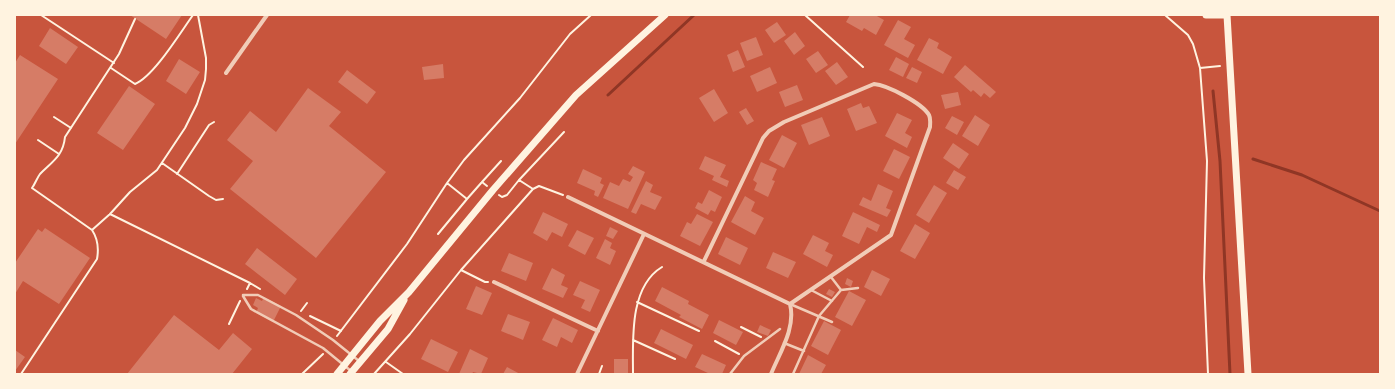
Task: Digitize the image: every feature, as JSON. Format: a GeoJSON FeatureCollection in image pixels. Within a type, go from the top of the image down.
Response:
{"type":"FeatureCollection","features":[{"type":"Feature","properties":{"kind":"main road"},"geometry":{"type":"LineString","coordinates":[[337,374],[380,321],[410,292],[493,190],[576,95],[665,15]]}},
{"type":"Feature","properties":{"kind":"main road"},"geometry":{"type":"LineString","coordinates":[[1206,15],[1227,15],[1248,374]]}},
{"type":"Feature","properties":{"kind":"main road"},"geometry":{"type":"LineString","coordinates":[[351,373],[388,328],[410,292]]}},
{"type":"Feature","properties":{"kind":"street"},"geometry":{"type":"LineString","coordinates":[[226,73],[267,15]]}},
{"type":"Feature","properties":{"kind":"street"},"geometry":{"type":"LineString","coordinates":[[704,261],[763,138],[769,131],[784,122],[865,87],[879,85],[921,106],[929,116],[930,127],[891,235],[790,304]]}},
{"type":"Feature","properties":{"kind":"street"},"geometry":{"type":"LineString","coordinates":[[568,197],[704,261],[790,304]]}},
{"type":"Feature","properties":{"kind":"street"},"geometry":{"type":"LineString","coordinates":[[577,374],[644,234]]}},
{"type":"Feature","properties":{"kind":"street"},"geometry":{"type":"LineString","coordinates":[[494,282],[598,331]]}},
{"type":"Feature","properties":{"kind":"street"},"geometry":{"type":"LineString","coordinates":[[771,374],[792,325],[790,304]]}},
{"type":"Feature","properties":{"kind":"lane"},"geometry":{"type":"LineString","coordinates":[[831,276],[840,290]]}},
{"type":"Feature","properties":{"kind":"lane"},"geometry":{"type":"LineString","coordinates":[[793,374],[819,316],[840,290],[858,288]]}},
{"type":"Feature","properties":{"kind":"lane"},"geometry":{"type":"LineString","coordinates":[[810,290],[832,301]]}},
{"type":"Feature","properties":{"kind":"lane"},"geometry":{"type":"LineString","coordinates":[[351,373],[326,350],[251,309],[243,295],[258,295],[296,315],[334,340],[360,362]]}},
{"type":"Feature","properties":{"kind":"lane"},"geometry":{"type":"LineString","coordinates":[[790,304],[832,322]]}},
{"type":"Feature","properties":{"kind":"lane"},"geometry":{"type":"LineString","coordinates":[[730,374],[744,356],[780,330]]}},
{"type":"Feature","properties":{"kind":"lane"},"geometry":{"type":"LineString","coordinates":[[784,343],[804,351]]}},
{"type":"Feature","properties":{"kind":"path"},"geometry":{"type":"LineString","coordinates":[[41,15],[114,63]]}},
{"type":"Feature","properties":{"kind":"path"},"geometry":{"type":"LineString","coordinates":[[110,68],[135,84],[140,82],[160,61],[192,15]]}},
{"type":"Feature","properties":{"kind":"path"},"geometry":{"type":"LineString","coordinates":[[92,230],[110,214],[130,192],[157,170],[191,117],[205,80],[206,58],[198,15]]}},
{"type":"Feature","properties":{"kind":"path"},"geometry":{"type":"LineString","coordinates":[[334,340],[407,244],[464,160],[520,98],[570,34],[591,15]]}},
{"type":"Feature","properties":{"kind":"path"},"geometry":{"type":"LineString","coordinates":[[805,15],[863,66]]}},
{"type":"Feature","properties":{"kind":"path"},"geometry":{"type":"LineString","coordinates":[[1165,15],[1188,35],[1193,44],[1200,68],[1207,161],[1204,278],[1208,374]]}},
{"type":"Feature","properties":{"kind":"path"},"geometry":{"type":"LineString","coordinates":[[21,374],[97,259],[99,250],[92,230],[32,188],[39,175],[53,163],[64,148],[66,137],[114,63],[135,19]]}},
{"type":"Feature","properties":{"kind":"path"},"geometry":{"type":"LineString","coordinates":[[1200,68],[1220,66]]}},
{"type":"Feature","properties":{"kind":"path"},"geometry":{"type":"LineString","coordinates":[[54,117],[71,128]]}},
{"type":"Feature","properties":{"kind":"path"},"geometry":{"type":"LineString","coordinates":[[177,174],[209,125],[214,122]]}},
{"type":"Feature","properties":{"kind":"path"},"geometry":{"type":"LineString","coordinates":[[520,180],[564,132]]}},
{"type":"Feature","properties":{"kind":"path"},"geometry":{"type":"LineString","coordinates":[[38,140],[59,154]]}},
{"type":"Feature","properties":{"kind":"path"},"geometry":{"type":"LineString","coordinates":[[482,182],[501,160]]}},
{"type":"Feature","properties":{"kind":"path"},"geometry":{"type":"LineString","coordinates":[[162,163],[209,196],[216,200],[223,199]]}},
{"type":"Feature","properties":{"kind":"path"},"geometry":{"type":"LineString","coordinates":[[374,374],[386,362],[461,270],[533,189],[539,186],[568,197]]}},
{"type":"Feature","properties":{"kind":"path"},"geometry":{"type":"LineString","coordinates":[[438,234],[467,199]]}},
{"type":"Feature","properties":{"kind":"path"},"geometry":{"type":"LineString","coordinates":[[110,214],[250,283]]}},
{"type":"Feature","properties":{"kind":"path"},"geometry":{"type":"LineString","coordinates":[[633,374],[634,318],[637,302],[653,273],[662,267]]}},
{"type":"Feature","properties":{"kind":"path"},"geometry":{"type":"LineString","coordinates":[[461,270],[485,282],[494,282]]}},
{"type":"Feature","properties":{"kind":"path"},"geometry":{"type":"LineString","coordinates":[[637,302],[698,331]]}},
{"type":"Feature","properties":{"kind":"path"},"geometry":{"type":"LineString","coordinates":[[301,311],[307,304]]}},
{"type":"Feature","properties":{"kind":"path"},"geometry":{"type":"LineString","coordinates":[[740,327],[766,340]]}},
{"type":"Feature","properties":{"kind":"path"},"geometry":{"type":"LineString","coordinates":[[633,340],[675,359]]}},
{"type":"Feature","properties":{"kind":"path"},"geometry":{"type":"LineString","coordinates":[[715,341],[744,356]]}},
{"type":"Feature","properties":{"kind":"path"},"geometry":{"type":"LineString","coordinates":[[302,374],[326,350]]}},
{"type":"Feature","properties":{"kind":"path"},"geometry":{"type":"LineString","coordinates":[[386,362],[403,374]]}},
{"type":"Feature","properties":{"kind":"path"},"geometry":{"type":"LineString","coordinates":[[599,374],[602,366]]}},
{"type":"Feature","properties":{"kind":"building"},"geometry":{"type":"Polygon","coordinates":[[[130,15],[182,15],[166,39],[130,15]]]}},
{"type":"Feature","properties":{"kind":"building"},"geometry":{"type":"Polygon","coordinates":[[[850,15],[875,15],[884,20],[876,35],[864,28],[862,31],[846,22],[850,15]]]}},
{"type":"Feature","properties":{"kind":"building"},"geometry":{"type":"Polygon","coordinates":[[[898,20],[911,27],[904,39],[915,45],[908,58],[884,45],[898,20]]]}},
{"type":"Feature","properties":{"kind":"building"},"geometry":{"type":"Polygon","coordinates":[[[777,22],[786,35],[774,43],[765,30],[777,22]]]}},
{"type":"Feature","properties":{"kind":"building"},"geometry":{"type":"Polygon","coordinates":[[[50,28],[78,47],[66,64],[39,46],[50,28]]]}},
{"type":"Feature","properties":{"kind":"building"},"geometry":{"type":"Polygon","coordinates":[[[795,32],[805,46],[794,55],[784,41],[795,32]]]}},
{"type":"Feature","properties":{"kind":"building"},"geometry":{"type":"Polygon","coordinates":[[[756,37],[763,55],[747,61],[740,43],[756,37]]]}},
{"type":"Feature","properties":{"kind":"building"},"geometry":{"type":"Polygon","coordinates":[[[929,38],[939,43],[937,48],[952,57],[943,74],[917,60],[929,38]]]}},
{"type":"Feature","properties":{"kind":"building"},"geometry":{"type":"Polygon","coordinates":[[[738,50],[745,67],[733,72],[727,55],[738,50]]]}},
{"type":"Feature","properties":{"kind":"building"},"geometry":{"type":"Polygon","coordinates":[[[818,51],[828,65],[816,73],[806,59],[818,51]]]}},
{"type":"Feature","properties":{"kind":"building"},"geometry":{"type":"Polygon","coordinates":[[[20,55],[58,79],[15,144],[15,63],[20,55]]]}},
{"type":"Feature","properties":{"kind":"building"},"geometry":{"type":"Polygon","coordinates":[[[896,57],[909,64],[903,77],[889,70],[896,57]]]}},
{"type":"Feature","properties":{"kind":"building"},"geometry":{"type":"Polygon","coordinates":[[[179,59],[200,72],[186,94],[166,81],[179,59]]]}},
{"type":"Feature","properties":{"kind":"building"},"geometry":{"type":"Polygon","coordinates":[[[837,62],[848,77],[836,85],[825,71],[837,62]]]}},
{"type":"Feature","properties":{"kind":"building"},"geometry":{"type":"Polygon","coordinates":[[[443,64],[444,78],[424,80],[422,67],[443,64]]]}},
{"type":"Feature","properties":{"kind":"building"},"geometry":{"type":"Polygon","coordinates":[[[965,65],[996,92],[990,98],[984,93],[981,97],[973,90],[971,92],[954,77],[965,65]]]}},
{"type":"Feature","properties":{"kind":"building"},"geometry":{"type":"Polygon","coordinates":[[[770,67],[777,83],[757,92],[750,76],[770,67]]]}},
{"type":"Feature","properties":{"kind":"building"},"geometry":{"type":"Polygon","coordinates":[[[912,67],[922,72],[917,83],[906,78],[912,67]]]}},
{"type":"Feature","properties":{"kind":"building"},"geometry":{"type":"Polygon","coordinates":[[[347,70],[376,92],[367,104],[338,82],[347,70]]]}},
{"type":"Feature","properties":{"kind":"building"},"geometry":{"type":"Polygon","coordinates":[[[797,85],[803,100],[785,107],[779,92],[797,85]]]}},
{"type":"Feature","properties":{"kind":"building"},"geometry":{"type":"Polygon","coordinates":[[[129,86],[155,104],[123,150],[97,133],[129,86]]]}},
{"type":"Feature","properties":{"kind":"building"},"geometry":{"type":"Polygon","coordinates":[[[308,88],[341,112],[329,126],[386,172],[316,258],[230,189],[253,161],[227,140],[250,111],[276,132],[308,88]]]}},
{"type":"Feature","properties":{"kind":"building"},"geometry":{"type":"Polygon","coordinates":[[[714,89],[728,113],[714,122],[699,98],[714,89]]]}},
{"type":"Feature","properties":{"kind":"building"},"geometry":{"type":"Polygon","coordinates":[[[958,92],[961,105],[945,109],[941,95],[958,92]]]}},
{"type":"Feature","properties":{"kind":"building"},"geometry":{"type":"Polygon","coordinates":[[[861,103],[863,108],[869,106],[877,123],[856,131],[847,109],[861,103]]]}},
{"type":"Feature","properties":{"kind":"building"},"geometry":{"type":"Polygon","coordinates":[[[746,108],[754,121],[747,125],[739,112],[746,108]]]}},
{"type":"Feature","properties":{"kind":"building"},"geometry":{"type":"Polygon","coordinates":[[[897,113],[912,120],[905,133],[912,137],[907,148],[885,136],[897,113]]]}},
{"type":"Feature","properties":{"kind":"building"},"geometry":{"type":"Polygon","coordinates":[[[975,115],[990,125],[978,146],[962,136],[975,115]]]}},
{"type":"Feature","properties":{"kind":"building"},"geometry":{"type":"Polygon","coordinates":[[[952,116],[964,122],[957,135],[945,128],[952,116]]]}},
{"type":"Feature","properties":{"kind":"building"},"geometry":{"type":"Polygon","coordinates":[[[822,117],[830,136],[809,145],[801,125],[822,117]]]}},
{"type":"Feature","properties":{"kind":"building"},"geometry":{"type":"Polygon","coordinates":[[[782,135],[797,143],[784,168],[769,160],[782,135]]]}},
{"type":"Feature","properties":{"kind":"building"},"geometry":{"type":"Polygon","coordinates":[[[953,143],[969,154],[959,169],[943,158],[953,143]]]}},
{"type":"Feature","properties":{"kind":"building"},"geometry":{"type":"Polygon","coordinates":[[[894,149],[910,157],[899,179],[883,171],[894,149]]]}},
{"type":"Feature","properties":{"kind":"building"},"geometry":{"type":"Polygon","coordinates":[[[705,156],[726,165],[720,177],[729,181],[727,187],[712,180],[714,176],[699,169],[705,156]]]}},
{"type":"Feature","properties":{"kind":"building"},"geometry":{"type":"Polygon","coordinates":[[[761,162],[777,169],[772,180],[775,181],[768,197],[754,190],[757,183],[753,180],[761,162]]]}},
{"type":"Feature","properties":{"kind":"building"},"geometry":{"type":"Polygon","coordinates":[[[633,166],[645,172],[628,209],[603,198],[610,182],[619,186],[623,179],[630,182],[633,177],[628,174],[633,166]]]}},
{"type":"Feature","properties":{"kind":"building"},"geometry":{"type":"Polygon","coordinates":[[[583,169],[602,178],[600,183],[604,185],[598,197],[594,195],[595,191],[577,183],[583,169]]]}},
{"type":"Feature","properties":{"kind":"building"},"geometry":{"type":"Polygon","coordinates":[[[954,170],[966,177],[958,190],[946,183],[954,170]]]}},
{"type":"Feature","properties":{"kind":"building"},"geometry":{"type":"Polygon","coordinates":[[[646,181],[653,185],[650,192],[662,197],[655,210],[641,204],[636,214],[631,212],[646,181]]]}},
{"type":"Feature","properties":{"kind":"building"},"geometry":{"type":"Polygon","coordinates":[[[878,184],[893,191],[886,208],[891,210],[887,217],[859,205],[863,197],[871,201],[878,184]]]}},
{"type":"Feature","properties":{"kind":"building"},"geometry":{"type":"Polygon","coordinates":[[[934,185],[947,193],[929,223],[916,215],[934,185]]]}},
{"type":"Feature","properties":{"kind":"building"},"geometry":{"type":"Polygon","coordinates":[[[709,190],[722,197],[715,212],[711,210],[708,215],[695,208],[698,202],[702,204],[709,190]]]}},
{"type":"Feature","properties":{"kind":"building"},"geometry":{"type":"Polygon","coordinates":[[[745,196],[755,202],[751,211],[764,218],[755,235],[731,222],[745,196]]]}},
{"type":"Feature","properties":{"kind":"building"},"geometry":{"type":"Polygon","coordinates":[[[543,212],[568,224],[562,237],[552,232],[547,241],[533,233],[543,212]]]}},
{"type":"Feature","properties":{"kind":"building"},"geometry":{"type":"Polygon","coordinates":[[[853,212],[880,225],[877,232],[867,227],[859,244],[842,236],[853,212]]]}},
{"type":"Feature","properties":{"kind":"building"},"geometry":{"type":"Polygon","coordinates":[[[697,214],[713,222],[700,246],[680,236],[687,222],[691,224],[697,214]]]}},
{"type":"Feature","properties":{"kind":"building"},"geometry":{"type":"Polygon","coordinates":[[[915,224],[930,233],[915,259],[900,251],[915,224]]]}},
{"type":"Feature","properties":{"kind":"building"},"geometry":{"type":"Polygon","coordinates":[[[610,227],[618,231],[613,239],[606,236],[610,227]]]}},
{"type":"Feature","properties":{"kind":"building"},"geometry":{"type":"Polygon","coordinates":[[[45,228],[90,258],[59,304],[23,281],[15,294],[15,263],[38,229],[42,232],[45,228]]]}},
{"type":"Feature","properties":{"kind":"building"},"geometry":{"type":"Polygon","coordinates":[[[577,230],[594,238],[585,255],[568,246],[577,230]]]}},
{"type":"Feature","properties":{"kind":"building"},"geometry":{"type":"Polygon","coordinates":[[[813,235],[829,243],[825,251],[833,255],[827,267],[803,254],[813,235]]]}},
{"type":"Feature","properties":{"kind":"building"},"geometry":{"type":"Polygon","coordinates":[[[726,237],[748,248],[740,265],[718,254],[726,237]]]}},
{"type":"Feature","properties":{"kind":"building"},"geometry":{"type":"Polygon","coordinates":[[[605,239],[612,243],[610,248],[616,251],[610,265],[596,258],[605,239]]]}},
{"type":"Feature","properties":{"kind":"building"},"geometry":{"type":"Polygon","coordinates":[[[257,248],[297,279],[285,295],[245,264],[257,248]]]}},
{"type":"Feature","properties":{"kind":"building"},"geometry":{"type":"Polygon","coordinates":[[[773,252],[796,262],[788,278],[766,268],[773,252]]]}},
{"type":"Feature","properties":{"kind":"building"},"geometry":{"type":"Polygon","coordinates":[[[509,253],[533,263],[526,281],[501,271],[509,253]]]}},
{"type":"Feature","properties":{"kind":"building"},"geometry":{"type":"Polygon","coordinates":[[[552,268],[565,275],[561,285],[568,288],[563,298],[542,289],[552,268]]]}},
{"type":"Feature","properties":{"kind":"building"},"geometry":{"type":"Polygon","coordinates":[[[872,270],[890,279],[881,296],[864,287],[872,270]]]}},
{"type":"Feature","properties":{"kind":"building"},"geometry":{"type":"Polygon","coordinates":[[[847,278],[853,281],[851,287],[845,284],[847,278]]]}},
{"type":"Feature","properties":{"kind":"building"},"geometry":{"type":"Polygon","coordinates":[[[580,281],[600,290],[590,312],[581,308],[585,300],[573,295],[580,281]]]}},
{"type":"Feature","properties":{"kind":"building"},"geometry":{"type":"Polygon","coordinates":[[[476,286],[492,293],[482,315],[466,309],[476,286]]]}},
{"type":"Feature","properties":{"kind":"building"},"geometry":{"type":"Polygon","coordinates":[[[662,287],[689,301],[688,304],[709,315],[702,329],[679,317],[681,315],[655,301],[662,287]]]}},
{"type":"Feature","properties":{"kind":"building"},"geometry":{"type":"Polygon","coordinates":[[[829,289],[835,292],[832,297],[826,294],[829,289]]]}},
{"type":"Feature","properties":{"kind":"building"},"geometry":{"type":"Polygon","coordinates":[[[849,291],[866,300],[852,326],[835,317],[849,291]]]}},
{"type":"Feature","properties":{"kind":"building"},"geometry":{"type":"Polygon","coordinates":[[[264,297],[281,306],[273,322],[256,313],[258,308],[253,305],[256,298],[262,301],[264,297]]]}},
{"type":"Feature","properties":{"kind":"building"},"geometry":{"type":"Polygon","coordinates":[[[508,314],[530,322],[523,340],[501,331],[508,314]]]}},
{"type":"Feature","properties":{"kind":"building"},"geometry":{"type":"Polygon","coordinates":[[[174,315],[219,350],[233,333],[252,349],[232,374],[127,374],[174,315]]]}},
{"type":"Feature","properties":{"kind":"building"},"geometry":{"type":"Polygon","coordinates":[[[553,318],[578,330],[572,343],[561,337],[557,347],[542,340],[553,318]]]}},
{"type":"Feature","properties":{"kind":"building"},"geometry":{"type":"Polygon","coordinates":[[[719,320],[743,332],[736,345],[713,333],[719,320]]]}},
{"type":"Feature","properties":{"kind":"building"},"geometry":{"type":"Polygon","coordinates":[[[824,321],[841,330],[828,355],[811,346],[824,321]]]}},
{"type":"Feature","properties":{"kind":"building"},"geometry":{"type":"Polygon","coordinates":[[[760,325],[771,330],[768,336],[757,332],[760,325]]]}},
{"type":"Feature","properties":{"kind":"building"},"geometry":{"type":"Polygon","coordinates":[[[661,329],[693,345],[686,359],[654,343],[661,329]]]}},
{"type":"Feature","properties":{"kind":"building"},"geometry":{"type":"Polygon","coordinates":[[[431,339],[458,352],[448,372],[421,359],[431,339]]]}},
{"type":"Feature","properties":{"kind":"building"},"geometry":{"type":"Polygon","coordinates":[[[470,349],[488,358],[481,374],[473,372],[472,374],[459,374],[470,349]]]}},
{"type":"Feature","properties":{"kind":"building"},"geometry":{"type":"Polygon","coordinates":[[[15,350],[25,357],[15,371],[15,350]]]}},
{"type":"Feature","properties":{"kind":"building"},"geometry":{"type":"Polygon","coordinates":[[[702,354],[726,365],[722,374],[710,374],[695,367],[702,354]]]}},
{"type":"Feature","properties":{"kind":"building"},"geometry":{"type":"Polygon","coordinates":[[[808,355],[826,365],[821,374],[799,374],[808,355]]]}},
{"type":"Feature","properties":{"kind":"building"},"geometry":{"type":"Polygon","coordinates":[[[614,359],[628,359],[628,374],[614,374],[614,359]]]}},
{"type":"Feature","properties":{"kind":"building"},"geometry":{"type":"Polygon","coordinates":[[[507,367],[520,374],[503,374],[507,367]]]}},
{"type":"Feature","properties":{"kind":"waterway"},"geometry":{"type":"LineString","coordinates":[[608,95],[694,15]]}},
{"type":"Feature","properties":{"kind":"waterway"},"geometry":{"type":"LineString","coordinates":[[1213,91],[1220,161],[1230,374]]}},
{"type":"Feature","properties":{"kind":"waterway"},"geometry":{"type":"LineString","coordinates":[[1253,159],[1302,175],[1380,211]]}}]}
